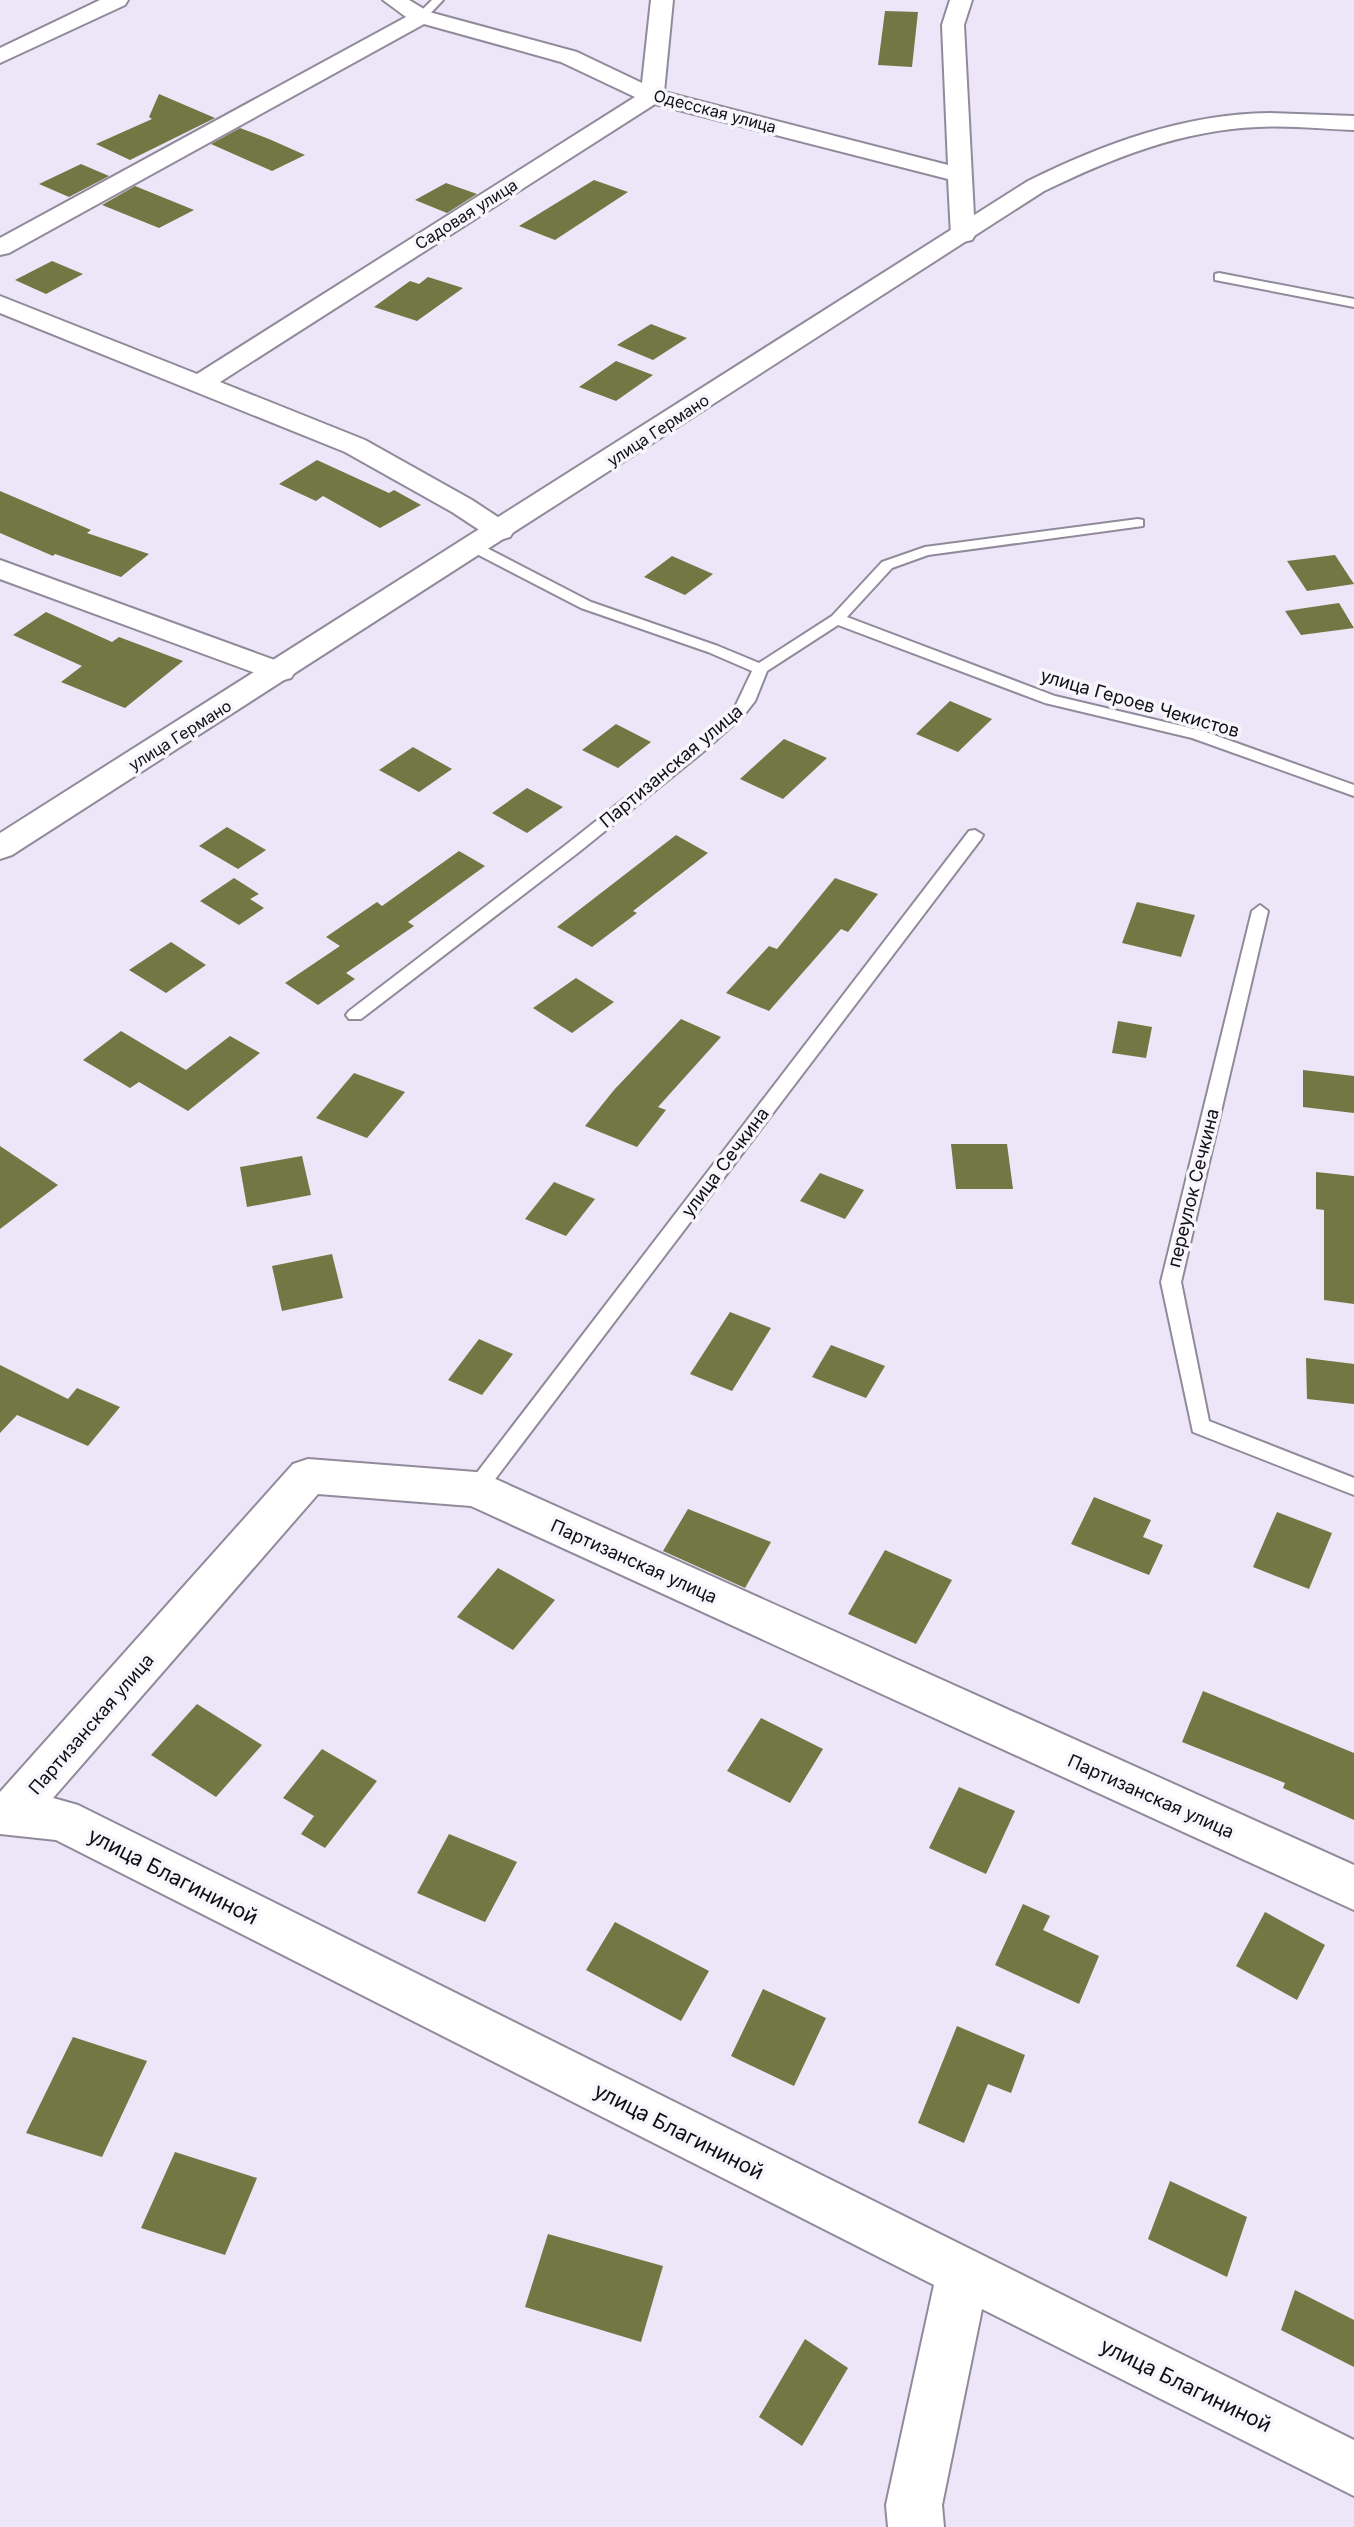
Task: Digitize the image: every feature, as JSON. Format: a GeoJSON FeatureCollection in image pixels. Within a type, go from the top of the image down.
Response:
{"type":"FeatureCollection","features":[{"type":"Feature","properties":{"kind":"street"},"geometry":{"type":"LineString","coordinates":[[0,56],[117,0]]}},
{"type":"Feature","properties":{"kind":"street","name":"Одесская улица"},"geometry":{"type":"LineString","coordinates":[[396,0],[429,8],[569,57],[652,96],[960,175]]}},
{"type":"Feature","properties":{"kind":"street"},"geometry":{"type":"LineString","coordinates":[[652,96],[663,0]]}},
{"type":"Feature","properties":{"kind":"street"},"geometry":{"type":"LineString","coordinates":[[961,0],[953,25],[963,234]]}},
{"type":"Feature","properties":{"kind":"street"},"geometry":{"type":"LineString","coordinates":[[0,248],[429,8]]}},
{"type":"Feature","properties":{"kind":"street","name":"Садовая улица"},"geometry":{"type":"LineString","coordinates":[[200,384],[652,96]]}},
{"type":"Feature","properties":{"kind":"street","name":"улица Германо"},"geometry":{"type":"LineString","coordinates":[[0,848],[280,672],[1036,186],[1084,161],[1138,141],[1194,126],[1257,120],[1354,123]]}},
{"type":"Feature","properties":{"kind":"street"},"geometry":{"type":"LineString","coordinates":[[0,304],[355,446],[462,506],[500,531]]}},
{"type":"Feature","properties":{"kind":"street"},"geometry":{"type":"LineString","coordinates":[[0,569],[280,672]]}},
{"type":"Feature","properties":{"kind":"street","name":"Партизанская улица"},"geometry":{"type":"LineString","coordinates":[[6,1813],[308,1476],[476,1489],[1354,1888]]}},
{"type":"Feature","properties":{"kind":"street","name":"улица Благининой"},"geometry":{"type":"LineString","coordinates":[[6,1813],[62,1820],[1354,2469]]}},
{"type":"Feature","properties":{"kind":"street"},"geometry":{"type":"LineString","coordinates":[[916,2527],[914,2505],[962,2274]]}},
{"type":"Feature","properties":{"kind":"lane"},"geometry":{"type":"LineString","coordinates":[[1219,277],[1354,303]]}},
{"type":"Feature","properties":{"kind":"lane"},"geometry":{"type":"LineString","coordinates":[[474,547],[586,605],[713,649],[760,669],[837,619],[887,565],[925,551],[1138,523]]}},
{"type":"Feature","properties":{"kind":"lane","name":"улица Героев Чекистов"},"geometry":{"type":"LineString","coordinates":[[837,619],[1050,700],[1197,734],[1354,791]]}},
{"type":"Feature","properties":{"kind":"lane","name":"Партизанская улица"},"geometry":{"type":"LineString","coordinates":[[355,1014],[573,848],[698,748],[739,712],[747,701],[760,669]]}},
{"type":"Feature","properties":{"kind":"lane","name":"улица Сечкина"},"geometry":{"type":"LineString","coordinates":[[476,1489],[975,835]]}},
{"type":"Feature","properties":{"kind":"lane","name":"переулок Сечкина"},"geometry":{"type":"LineString","coordinates":[[1260,911],[1171,1282],[1199,1426],[1354,1487]]}},
{"type":"Feature","properties":{"kind":"building"},"geometry":{"type":"Polygon","coordinates":[[[885,11],[918,12],[912,67],[878,65],[885,11]]]}},
{"type":"Feature","properties":{"kind":"building"},"geometry":{"type":"Polygon","coordinates":[[[159,94],[215,118],[130,160],[96,144],[152,119],[149,117],[159,94]]]}},
{"type":"Feature","properties":{"kind":"building"},"geometry":{"type":"Polygon","coordinates":[[[240,128],[305,155],[272,171],[211,144],[240,128]]]}},
{"type":"Feature","properties":{"kind":"building"},"geometry":{"type":"Polygon","coordinates":[[[81,164],[109,176],[69,197],[39,184],[81,164]]]}},
{"type":"Feature","properties":{"kind":"building"},"geometry":{"type":"Polygon","coordinates":[[[594,180],[628,192],[555,240],[519,226],[594,180]]]}},
{"type":"Feature","properties":{"kind":"building"},"geometry":{"type":"Polygon","coordinates":[[[446,183],[477,194],[447,213],[415,200],[446,183]]]}},
{"type":"Feature","properties":{"kind":"building"},"geometry":{"type":"Polygon","coordinates":[[[135,186],[194,210],[159,228],[102,205],[135,186]]]}},
{"type":"Feature","properties":{"kind":"building"},"geometry":{"type":"Polygon","coordinates":[[[52,261],[83,274],[46,294],[15,280],[52,261]]]}},
{"type":"Feature","properties":{"kind":"building"},"geometry":{"type":"Polygon","coordinates":[[[428,277],[463,288],[417,321],[374,307],[410,281],[419,284],[428,277]]]}},
{"type":"Feature","properties":{"kind":"building"},"geometry":{"type":"Polygon","coordinates":[[[651,324],[687,338],[653,360],[617,345],[651,324]]]}},
{"type":"Feature","properties":{"kind":"building"},"geometry":{"type":"Polygon","coordinates":[[[616,361],[653,375],[616,401],[579,387],[616,361]]]}},
{"type":"Feature","properties":{"kind":"building"},"geometry":{"type":"Polygon","coordinates":[[[317,460],[389,493],[394,490],[421,505],[380,528],[323,496],[316,501],[279,484],[317,460]]]}},
{"type":"Feature","properties":{"kind":"building"},"geometry":{"type":"Polygon","coordinates":[[[0,491],[91,530],[87,533],[149,554],[121,577],[55,554],[53,556],[0,533],[0,491]]]}},
{"type":"Feature","properties":{"kind":"building"},"geometry":{"type":"Polygon","coordinates":[[[1335,555],[1354,584],[1307,591],[1287,561],[1335,555]]]}},
{"type":"Feature","properties":{"kind":"building"},"geometry":{"type":"Polygon","coordinates":[[[672,556],[713,574],[685,595],[644,577],[672,556]]]}},
{"type":"Feature","properties":{"kind":"building"},"geometry":{"type":"Polygon","coordinates":[[[1339,603],[1354,628],[1301,635],[1285,611],[1339,603]]]}},
{"type":"Feature","properties":{"kind":"building"},"geometry":{"type":"Polygon","coordinates":[[[46,612],[112,642],[119,637],[183,661],[125,708],[61,682],[82,666],[13,635],[46,612]]]}},
{"type":"Feature","properties":{"kind":"building"},"geometry":{"type":"Polygon","coordinates":[[[950,701],[992,719],[958,752],[916,734],[950,701]]]}},
{"type":"Feature","properties":{"kind":"building"},"geometry":{"type":"Polygon","coordinates":[[[616,724],[651,742],[618,768],[582,750],[616,724]]]}},
{"type":"Feature","properties":{"kind":"building"},"geometry":{"type":"Polygon","coordinates":[[[784,739],[827,758],[783,799],[740,779],[784,739]]]}},
{"type":"Feature","properties":{"kind":"building"},"geometry":{"type":"Polygon","coordinates":[[[413,747],[452,769],[419,792],[379,770],[413,747]]]}},
{"type":"Feature","properties":{"kind":"building"},"geometry":{"type":"Polygon","coordinates":[[[527,788],[563,807],[527,833],[492,813],[527,788]]]}},
{"type":"Feature","properties":{"kind":"building"},"geometry":{"type":"Polygon","coordinates":[[[227,827],[266,850],[238,869],[199,846],[227,827]]]}},
{"type":"Feature","properties":{"kind":"building"},"geometry":{"type":"Polygon","coordinates":[[[676,835],[708,853],[633,911],[637,913],[592,947],[557,927],[676,835]]]}},
{"type":"Feature","properties":{"kind":"building"},"geometry":{"type":"Polygon","coordinates":[[[459,851],[485,866],[408,922],[414,926],[346,973],[355,979],[318,1005],[285,983],[340,946],[326,937],[377,902],[382,906],[459,851]]]}},
{"type":"Feature","properties":{"kind":"building"},"geometry":{"type":"Polygon","coordinates":[[[234,878],[259,894],[250,899],[264,908],[239,925],[200,901],[234,878]]]}},
{"type":"Feature","properties":{"kind":"building"},"geometry":{"type":"Polygon","coordinates":[[[835,878],[878,894],[848,932],[841,929],[769,1011],[726,993],[769,946],[777,949],[835,878]]]}},
{"type":"Feature","properties":{"kind":"building"},"geometry":{"type":"Polygon","coordinates":[[[1137,902],[1195,915],[1181,957],[1122,943],[1137,902]]]}},
{"type":"Feature","properties":{"kind":"building"},"geometry":{"type":"Polygon","coordinates":[[[171,942],[206,965],[166,993],[129,970],[171,942]]]}},
{"type":"Feature","properties":{"kind":"building"},"geometry":{"type":"Polygon","coordinates":[[[576,978],[614,1002],[572,1033],[533,1008],[576,978]]]}},
{"type":"Feature","properties":{"kind":"building"},"geometry":{"type":"Polygon","coordinates":[[[681,1019],[721,1037],[658,1107],[666,1110],[637,1147],[585,1126],[614,1090],[681,1019]]]}},
{"type":"Feature","properties":{"kind":"building"},"geometry":{"type":"Polygon","coordinates":[[[1118,1021],[1152,1027],[1146,1058],[1112,1053],[1118,1021]]]}},
{"type":"Feature","properties":{"kind":"building"},"geometry":{"type":"Polygon","coordinates":[[[121,1031],[186,1070],[230,1036],[260,1053],[188,1111],[139,1082],[130,1088],[83,1060],[121,1031]]]}},
{"type":"Feature","properties":{"kind":"building"},"geometry":{"type":"Polygon","coordinates":[[[1303,1070],[1354,1076],[1354,1113],[1303,1107],[1303,1070]]]}},
{"type":"Feature","properties":{"kind":"building"},"geometry":{"type":"Polygon","coordinates":[[[354,1073],[405,1092],[367,1138],[316,1118],[354,1073]]]}},
{"type":"Feature","properties":{"kind":"building"},"geometry":{"type":"Polygon","coordinates":[[[951,1144],[1007,1144],[1013,1189],[956,1189],[951,1144]]]}},
{"type":"Feature","properties":{"kind":"building"},"geometry":{"type":"Polygon","coordinates":[[[0,1146],[58,1185],[0,1229],[0,1146]]]}},
{"type":"Feature","properties":{"kind":"building"},"geometry":{"type":"Polygon","coordinates":[[[302,1156],[311,1195],[247,1207],[240,1167],[302,1156]]]}},
{"type":"Feature","properties":{"kind":"building"},"geometry":{"type":"Polygon","coordinates":[[[1316,1172],[1354,1176],[1354,1304],[1324,1300],[1324,1210],[1316,1209],[1316,1172]]]}},
{"type":"Feature","properties":{"kind":"building"},"geometry":{"type":"Polygon","coordinates":[[[820,1173],[864,1190],[845,1219],[800,1201],[820,1173]]]}},
{"type":"Feature","properties":{"kind":"building"},"geometry":{"type":"Polygon","coordinates":[[[554,1182],[595,1199],[566,1236],[525,1219],[554,1182]]]}},
{"type":"Feature","properties":{"kind":"building"},"geometry":{"type":"Polygon","coordinates":[[[332,1254],[343,1298],[282,1311],[272,1266],[332,1254]]]}},
{"type":"Feature","properties":{"kind":"building"},"geometry":{"type":"Polygon","coordinates":[[[730,1312],[771,1328],[732,1391],[690,1374],[730,1312]]]}},
{"type":"Feature","properties":{"kind":"building"},"geometry":{"type":"Polygon","coordinates":[[[479,1339],[513,1354],[482,1395],[448,1380],[479,1339]]]}},
{"type":"Feature","properties":{"kind":"building"},"geometry":{"type":"Polygon","coordinates":[[[831,1345],[885,1366],[866,1398],[812,1377],[831,1345]]]}},
{"type":"Feature","properties":{"kind":"building"},"geometry":{"type":"Polygon","coordinates":[[[1306,1358],[1354,1364],[1354,1404],[1307,1399],[1306,1358]]]}},
{"type":"Feature","properties":{"kind":"building"},"geometry":{"type":"Polygon","coordinates":[[[0,1365],[68,1399],[77,1388],[120,1407],[88,1446],[17,1415],[0,1433],[0,1365]]]}},
{"type":"Feature","properties":{"kind":"building"},"geometry":{"type":"Polygon","coordinates":[[[1094,1497],[1151,1520],[1143,1537],[1163,1545],[1149,1575],[1071,1544],[1094,1497]]]}},
{"type":"Feature","properties":{"kind":"building"},"geometry":{"type":"Polygon","coordinates":[[[688,1509],[771,1542],[745,1588],[663,1551],[688,1509]]]}},
{"type":"Feature","properties":{"kind":"building"},"geometry":{"type":"Polygon","coordinates":[[[1277,1512],[1332,1533],[1309,1589],[1253,1567],[1277,1512]]]}},
{"type":"Feature","properties":{"kind":"building"},"geometry":{"type":"Polygon","coordinates":[[[885,1550],[952,1580],[916,1644],[848,1614],[885,1550]]]}},
{"type":"Feature","properties":{"kind":"building"},"geometry":{"type":"Polygon","coordinates":[[[498,1568],[555,1600],[513,1650],[457,1617],[498,1568]]]}},
{"type":"Feature","properties":{"kind":"building"},"geometry":{"type":"Polygon","coordinates":[[[1203,1691],[1354,1753],[1354,1820],[1283,1788],[1285,1783],[1182,1742],[1203,1691]]]}},
{"type":"Feature","properties":{"kind":"building"},"geometry":{"type":"Polygon","coordinates":[[[197,1704],[262,1745],[216,1797],[151,1755],[197,1704]]]}},
{"type":"Feature","properties":{"kind":"building"},"geometry":{"type":"Polygon","coordinates":[[[761,1718],[823,1749],[790,1803],[727,1771],[761,1718]]]}},
{"type":"Feature","properties":{"kind":"building"},"geometry":{"type":"Polygon","coordinates":[[[322,1749],[377,1781],[325,1848],[301,1834],[314,1816],[283,1798],[322,1749]]]}},
{"type":"Feature","properties":{"kind":"building"},"geometry":{"type":"Polygon","coordinates":[[[959,1787],[1015,1811],[986,1874],[929,1848],[959,1787]]]}},
{"type":"Feature","properties":{"kind":"building"},"geometry":{"type":"Polygon","coordinates":[[[449,1834],[517,1862],[485,1922],[417,1893],[449,1834]]]}},
{"type":"Feature","properties":{"kind":"building"},"geometry":{"type":"Polygon","coordinates":[[[1023,1904],[1050,1916],[1043,1930],[1099,1956],[1079,2004],[995,1965],[1023,1904]]]}},
{"type":"Feature","properties":{"kind":"building"},"geometry":{"type":"Polygon","coordinates":[[[1265,1912],[1325,1945],[1297,2000],[1236,1966],[1265,1912]]]}},
{"type":"Feature","properties":{"kind":"building"},"geometry":{"type":"Polygon","coordinates":[[[615,1922],[709,1971],[681,2021],[586,1970],[615,1922]]]}},
{"type":"Feature","properties":{"kind":"building"},"geometry":{"type":"Polygon","coordinates":[[[763,1989],[826,2018],[794,2086],[731,2056],[763,1989]]]}},
{"type":"Feature","properties":{"kind":"building"},"geometry":{"type":"Polygon","coordinates":[[[957,2026],[1025,2055],[1011,2093],[988,2084],[964,2143],[918,2123],[957,2026]]]}},
{"type":"Feature","properties":{"kind":"building"},"geometry":{"type":"Polygon","coordinates":[[[73,2037],[147,2061],[102,2157],[26,2133],[73,2037]]]}},
{"type":"Feature","properties":{"kind":"building"},"geometry":{"type":"Polygon","coordinates":[[[175,2152],[257,2178],[225,2255],[141,2228],[175,2152]]]}},
{"type":"Feature","properties":{"kind":"building"},"geometry":{"type":"Polygon","coordinates":[[[1170,2181],[1247,2217],[1227,2277],[1148,2239],[1170,2181]]]}},
{"type":"Feature","properties":{"kind":"building"},"geometry":{"type":"Polygon","coordinates":[[[548,2234],[663,2266],[641,2342],[525,2307],[548,2234]]]}},
{"type":"Feature","properties":{"kind":"building"},"geometry":{"type":"Polygon","coordinates":[[[1295,2290],[1354,2320],[1354,2367],[1281,2330],[1295,2290]]]}},
{"type":"Feature","properties":{"kind":"building"},"geometry":{"type":"Polygon","coordinates":[[[805,2339],[848,2368],[802,2446],[759,2417],[805,2339]]]}}]}
